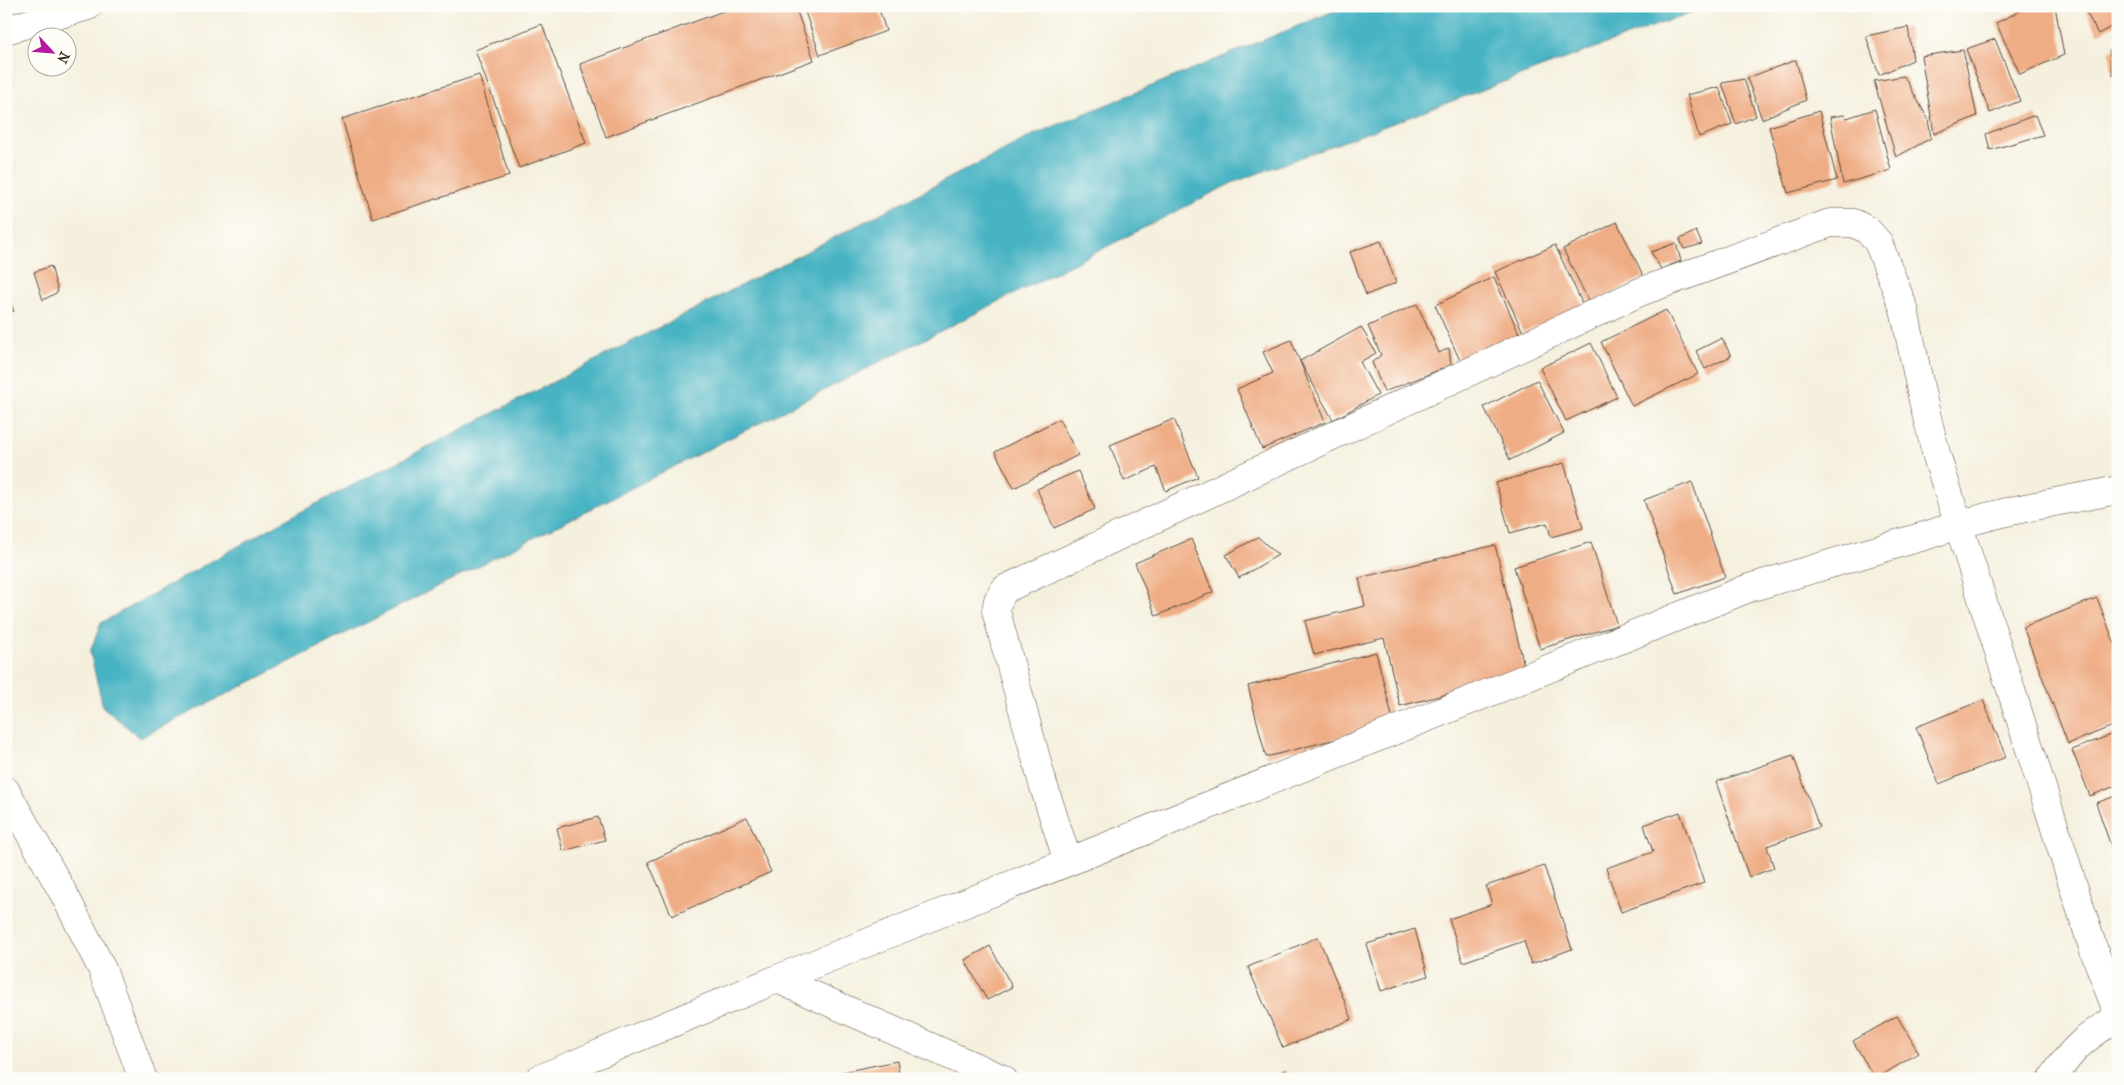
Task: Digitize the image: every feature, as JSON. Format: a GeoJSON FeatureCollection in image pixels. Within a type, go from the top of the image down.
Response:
{"type":"FeatureCollection","features":[{"type":"Feature","properties":{"kind":"street"},"geometry":{"type":"LineString","coordinates":[[6,30],[88,6]]}},
{"type":"Feature","properties":{"kind":"street"},"geometry":{"type":"LineString","coordinates":[[1068,862],[1043,784],[996,611],[998,600],[1005,589],[1640,292],[1830,223],[1854,223],[1867,230],[1878,242],[1904,309],[1923,401],[1958,524],[2093,948],[2118,1015],[2083,1040],[2067,1057],[2052,1079]]}},
{"type":"Feature","properties":{"kind":"street"},"geometry":{"type":"LineString","coordinates":[[539,1079],[777,979],[1748,588],[2010,510],[2118,490]]}},
{"type":"Feature","properties":{"kind":"street"},"geometry":{"type":"LineString","coordinates":[[6,791],[66,896],[102,969],[143,1079]]}},
{"type":"Feature","properties":{"kind":"street"},"geometry":{"type":"LineString","coordinates":[[777,979],[1003,1079]]}},
{"type":"Feature","properties":{"kind":"water"},"geometry":{"type":"Polygon","coordinates":[[[1346,6],[1708,6],[1232,183],[140,738],[103,707],[90,652],[101,623],[287,519],[1035,134],[1346,6]]]}},
{"type":"Feature","properties":{"kind":"building"},"geometry":{"type":"Polygon","coordinates":[[[737,6],[795,6],[814,60],[606,137],[580,64],[737,6]]]}},
{"type":"Feature","properties":{"kind":"building"},"geometry":{"type":"Polygon","coordinates":[[[803,6],[878,6],[886,31],[820,55],[803,6]]]}},
{"type":"Feature","properties":{"kind":"building"},"geometry":{"type":"Polygon","coordinates":[[[2030,6],[2055,6],[2064,55],[2020,74],[1996,23],[2030,6]]]}},
{"type":"Feature","properties":{"kind":"building"},"geometry":{"type":"Polygon","coordinates":[[[2083,6],[2118,6],[2118,23],[2098,34],[2083,6]]]}},
{"type":"Feature","properties":{"kind":"building"},"geometry":{"type":"Polygon","coordinates":[[[542,24],[586,143],[519,168],[475,50],[542,24]]]}},
{"type":"Feature","properties":{"kind":"building"},"geometry":{"type":"Polygon","coordinates":[[[1908,27],[1913,60],[1879,75],[1866,36],[1908,27]]]}},
{"type":"Feature","properties":{"kind":"building"},"geometry":{"type":"Polygon","coordinates":[[[1995,39],[2020,101],[1990,113],[1966,49],[1995,39]]]}},
{"type":"Feature","properties":{"kind":"building"},"geometry":{"type":"Polygon","coordinates":[[[2118,48],[2118,73],[2113,75],[2109,51],[2118,48]]]}},
{"type":"Feature","properties":{"kind":"building"},"geometry":{"type":"Polygon","coordinates":[[[1963,50],[1977,116],[1934,134],[1921,56],[1963,50]]]}},
{"type":"Feature","properties":{"kind":"building"},"geometry":{"type":"Polygon","coordinates":[[[1796,60],[1806,100],[1762,119],[1747,78],[1796,60]]]}},
{"type":"Feature","properties":{"kind":"building"},"geometry":{"type":"Polygon","coordinates":[[[479,75],[509,176],[373,219],[342,119],[479,75]]]}},
{"type":"Feature","properties":{"kind":"building"},"geometry":{"type":"Polygon","coordinates":[[[1904,76],[1928,119],[1931,138],[1896,157],[1874,81],[1904,76]]]}},
{"type":"Feature","properties":{"kind":"building"},"geometry":{"type":"Polygon","coordinates":[[[1744,79],[1756,116],[1736,124],[1722,83],[1744,79]]]}},
{"type":"Feature","properties":{"kind":"building"},"geometry":{"type":"Polygon","coordinates":[[[1719,87],[1732,124],[1699,137],[1687,95],[1719,87]]]}},
{"type":"Feature","properties":{"kind":"building"},"geometry":{"type":"Polygon","coordinates":[[[1875,109],[1891,170],[1843,184],[1830,117],[1844,115],[1847,118],[1875,109]]]}},
{"type":"Feature","properties":{"kind":"building"},"geometry":{"type":"Polygon","coordinates":[[[1819,111],[1837,180],[1788,193],[1769,127],[1819,111]]]}},
{"type":"Feature","properties":{"kind":"building"},"geometry":{"type":"Polygon","coordinates":[[[2035,115],[2043,135],[1990,150],[1986,134],[2035,115]]]}},
{"type":"Feature","properties":{"kind":"building"},"geometry":{"type":"Polygon","coordinates":[[[1617,222],[1644,277],[1590,304],[1563,249],[1617,222]]]}},
{"type":"Feature","properties":{"kind":"building"},"geometry":{"type":"Polygon","coordinates":[[[1696,231],[1702,244],[1684,249],[1680,239],[1696,231]]]}},
{"type":"Feature","properties":{"kind":"building"},"geometry":{"type":"Polygon","coordinates":[[[1381,241],[1396,283],[1366,295],[1350,252],[1381,241]]]}},
{"type":"Feature","properties":{"kind":"building"},"geometry":{"type":"Polygon","coordinates":[[[1676,243],[1681,261],[1661,269],[1651,252],[1676,243]]]}},
{"type":"Feature","properties":{"kind":"building"},"geometry":{"type":"Polygon","coordinates":[[[1555,245],[1583,305],[1523,332],[1495,272],[1555,245]]]}},
{"type":"Feature","properties":{"kind":"building"},"geometry":{"type":"Polygon","coordinates":[[[51,266],[58,292],[43,300],[34,272],[51,266]]]}},
{"type":"Feature","properties":{"kind":"building"},"geometry":{"type":"Polygon","coordinates":[[[1494,277],[1521,338],[1462,365],[1435,305],[1494,277]]]}},
{"type":"Feature","properties":{"kind":"building"},"geometry":{"type":"Polygon","coordinates":[[[6,293],[14,311],[6,314],[6,293]]]}},
{"type":"Feature","properties":{"kind":"building"},"geometry":{"type":"Polygon","coordinates":[[[1417,304],[1439,353],[1449,348],[1451,365],[1384,392],[1372,362],[1381,355],[1368,326],[1417,304]]]}},
{"type":"Feature","properties":{"kind":"building"},"geometry":{"type":"Polygon","coordinates":[[[1666,310],[1698,374],[1632,406],[1601,342],[1666,310]]]}},
{"type":"Feature","properties":{"kind":"building"},"geometry":{"type":"Polygon","coordinates":[[[1361,327],[1376,353],[1360,362],[1378,395],[1333,420],[1300,361],[1361,327]]]}},
{"type":"Feature","properties":{"kind":"building"},"geometry":{"type":"Polygon","coordinates":[[[1722,338],[1731,356],[1705,369],[1696,351],[1722,338]]]}},
{"type":"Feature","properties":{"kind":"building"},"geometry":{"type":"Polygon","coordinates":[[[1291,340],[1325,422],[1262,449],[1237,389],[1273,373],[1263,352],[1291,340]]]}},
{"type":"Feature","properties":{"kind":"building"},"geometry":{"type":"Polygon","coordinates":[[[1591,343],[1617,397],[1566,421],[1540,368],[1591,343]]]}},
{"type":"Feature","properties":{"kind":"building"},"geometry":{"type":"Polygon","coordinates":[[[1537,380],[1564,433],[1510,460],[1484,407],[1537,380]]]}},
{"type":"Feature","properties":{"kind":"building"},"geometry":{"type":"Polygon","coordinates":[[[1059,419],[1078,455],[1014,488],[995,452],[1059,419]]]}},
{"type":"Feature","properties":{"kind":"building"},"geometry":{"type":"Polygon","coordinates":[[[1174,419],[1198,477],[1166,491],[1156,467],[1124,481],[1110,445],[1174,419]]]}},
{"type":"Feature","properties":{"kind":"building"},"geometry":{"type":"Polygon","coordinates":[[[1564,463],[1583,528],[1551,537],[1547,523],[1510,533],[1496,483],[1564,463]]]}},
{"type":"Feature","properties":{"kind":"building"},"geometry":{"type":"Polygon","coordinates":[[[1078,471],[1095,509],[1054,528],[1037,489],[1078,471]]]}},
{"type":"Feature","properties":{"kind":"building"},"geometry":{"type":"Polygon","coordinates":[[[1692,482],[1725,577],[1677,594],[1644,500],[1692,482]]]}},
{"type":"Feature","properties":{"kind":"building"},"geometry":{"type":"Polygon","coordinates":[[[1258,537],[1278,555],[1239,578],[1226,555],[1258,537]]]}},
{"type":"Feature","properties":{"kind":"building"},"geometry":{"type":"Polygon","coordinates":[[[1191,539],[1213,592],[1156,616],[1135,563],[1191,539]]]}},
{"type":"Feature","properties":{"kind":"building"},"geometry":{"type":"Polygon","coordinates":[[[1591,542],[1617,625],[1540,649],[1514,567],[1591,542]]]}},
{"type":"Feature","properties":{"kind":"building"},"geometry":{"type":"Polygon","coordinates":[[[1495,545],[1526,674],[1400,706],[1384,638],[1314,655],[1305,621],[1365,606],[1359,578],[1495,545]]]}},
{"type":"Feature","properties":{"kind":"building"},"geometry":{"type":"Polygon","coordinates":[[[2097,598],[2118,652],[2118,724],[2068,744],[2023,627],[2097,598]]]}},
{"type":"Feature","properties":{"kind":"building"},"geometry":{"type":"Polygon","coordinates":[[[1376,652],[1394,724],[1266,757],[1248,686],[1376,652]]]}},
{"type":"Feature","properties":{"kind":"building"},"geometry":{"type":"Polygon","coordinates":[[[1983,700],[2006,757],[1939,784],[1916,727],[1983,700]]]}},
{"type":"Feature","properties":{"kind":"building"},"geometry":{"type":"Polygon","coordinates":[[[2118,732],[2118,785],[2090,796],[2072,750],[2118,732]]]}},
{"type":"Feature","properties":{"kind":"building"},"geometry":{"type":"Polygon","coordinates":[[[1793,755],[1819,827],[1767,846],[1774,868],[1749,877],[1716,782],[1793,755]]]}},
{"type":"Feature","properties":{"kind":"building"},"geometry":{"type":"Polygon","coordinates":[[[2118,795],[2118,864],[2117,864],[2096,803],[2118,795]]]}},
{"type":"Feature","properties":{"kind":"building"},"geometry":{"type":"Polygon","coordinates":[[[1680,812],[1704,883],[1621,912],[1606,868],[1653,852],[1644,825],[1680,812]]]}},
{"type":"Feature","properties":{"kind":"building"},"geometry":{"type":"Polygon","coordinates":[[[598,817],[605,840],[563,851],[557,828],[598,817]]]}},
{"type":"Feature","properties":{"kind":"building"},"geometry":{"type":"Polygon","coordinates":[[[747,817],[771,872],[672,916],[648,862],[747,817]]]}},
{"type":"Feature","properties":{"kind":"building"},"geometry":{"type":"Polygon","coordinates":[[[1544,866],[1572,949],[1531,964],[1524,941],[1463,962],[1449,919],[1492,904],[1486,886],[1544,866]]]}},
{"type":"Feature","properties":{"kind":"building"},"geometry":{"type":"Polygon","coordinates":[[[1415,929],[1428,976],[1381,991],[1367,944],[1415,929]]]}},
{"type":"Feature","properties":{"kind":"building"},"geometry":{"type":"Polygon","coordinates":[[[1318,937],[1352,1019],[1283,1048],[1248,967],[1318,937]]]}},
{"type":"Feature","properties":{"kind":"building"},"geometry":{"type":"Polygon","coordinates":[[[990,946],[1012,987],[987,1000],[965,960],[990,946]]]}},
{"type":"Feature","properties":{"kind":"building"},"geometry":{"type":"Polygon","coordinates":[[[1897,1016],[1919,1053],[1875,1079],[1853,1041],[1897,1016]]]}},
{"type":"Feature","properties":{"kind":"building"},"geometry":{"type":"Polygon","coordinates":[[[897,1061],[900,1079],[827,1079],[827,1075],[897,1061]]]}},
{"type":"Feature","properties":{"kind":"building"},"geometry":{"type":"Polygon","coordinates":[[[1286,1070],[1290,1079],[1267,1079],[1286,1070]]]}}]}
